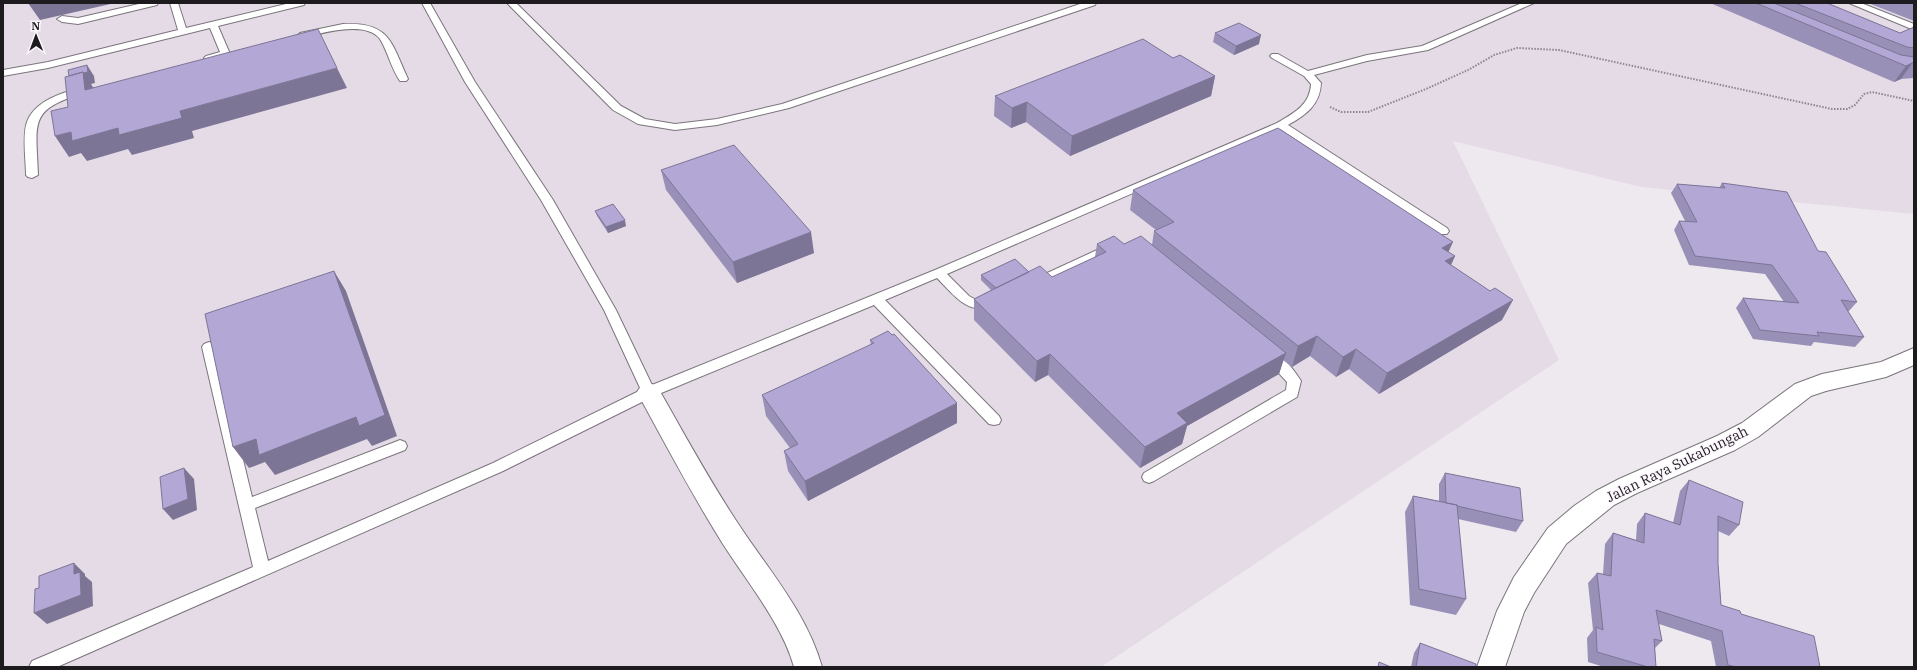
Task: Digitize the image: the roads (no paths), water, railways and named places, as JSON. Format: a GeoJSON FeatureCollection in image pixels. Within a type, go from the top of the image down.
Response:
{"type":"FeatureCollection","features":[{"type":"Feature","properties":{"kind":"street","name":"Jalan Raya Sukabungah"},"geometry":{"type":"LineString","coordinates":[[1491,667],[1511,611],[1524,585],[1557,536],[1605,498],[1750,430],[1803,390],[1822,383],[1886,369],[1914,356]]}},
{"type":"Feature","properties":{"kind":"street"},"geometry":{"type":"LineString","coordinates":[[649,392],[699,484],[784,615],[806,655],[808,667]]}},
{"type":"Feature","properties":{"kind":"lane"},"geometry":{"type":"LineString","coordinates":[[62,19],[78,21],[154,3]]}},
{"type":"Feature","properties":{"kind":"lane"},"geometry":{"type":"LineString","coordinates":[[174,3],[181,28]]}},
{"type":"Feature","properties":{"kind":"lane"},"geometry":{"type":"LineString","coordinates":[[3,73],[48,65],[266,3]]}},
{"type":"Feature","properties":{"kind":"lane"},"geometry":{"type":"LineString","coordinates":[[3,68],[181,28],[213,25],[301,3]]}},
{"type":"Feature","properties":{"kind":"lane"},"geometry":{"type":"LineString","coordinates":[[426,3],[470,82],[547,200],[606,303],[649,392]]}},
{"type":"Feature","properties":{"kind":"lane"},"geometry":{"type":"LineString","coordinates":[[511,3],[617,108],[642,122],[676,127],[717,122],[785,106],[1092,3]]}},
{"type":"Feature","properties":{"kind":"lane"},"geometry":{"type":"LineString","coordinates":[[1307,74],[1367,58],[1425,48],[1530,3]]}},
{"type":"Feature","properties":{"kind":"lane"},"geometry":{"type":"LineString","coordinates":[[1853,3],[1914,27]]}},
{"type":"Feature","properties":{"kind":"lane"},"geometry":{"type":"LineString","coordinates":[[203,60],[229,53],[213,25]]}},
{"type":"Feature","properties":{"kind":"lane"},"geometry":{"type":"LineString","coordinates":[[295,37],[333,28],[352,27],[370,29],[382,36],[403,79]]}},
{"type":"Feature","properties":{"kind":"lane"},"geometry":{"type":"LineString","coordinates":[[38,667],[262,571],[498,467],[649,392],[939,273],[1281,125],[1305,110],[1314,100],[1317,91],[1316,83],[1307,74],[1276,56]]}},
{"type":"Feature","properties":{"kind":"lane"},"geometry":{"type":"LineString","coordinates":[[32,175],[32,122],[44,106],[74,93],[96,87]]}},
{"type":"Feature","properties":{"kind":"lane"},"geometry":{"type":"LineString","coordinates":[[1281,125],[1443,231]]}},
{"type":"Feature","properties":{"kind":"lane"},"geometry":{"type":"LineString","coordinates":[[1026,287],[1109,248],[1123,246]]}},
{"type":"Feature","properties":{"kind":"lane"},"geometry":{"type":"LineString","coordinates":[[939,273],[965,299],[976,305],[992,304],[1006,297]]}},
{"type":"Feature","properties":{"kind":"lane"},"geometry":{"type":"LineString","coordinates":[[876,299],[994,420]]}},
{"type":"Feature","properties":{"kind":"lane"},"geometry":{"type":"LineString","coordinates":[[897,341],[912,335]]}},
{"type":"Feature","properties":{"kind":"lane"},"geometry":{"type":"LineString","coordinates":[[209,347],[262,571]]}},
{"type":"Feature","properties":{"kind":"lane"},"geometry":{"type":"LineString","coordinates":[[1149,477],[1292,393],[1294,381],[1284,366],[1259,347]]}},
{"type":"Feature","properties":{"kind":"lane"},"geometry":{"type":"LineString","coordinates":[[247,505],[400,446]]}}]}
